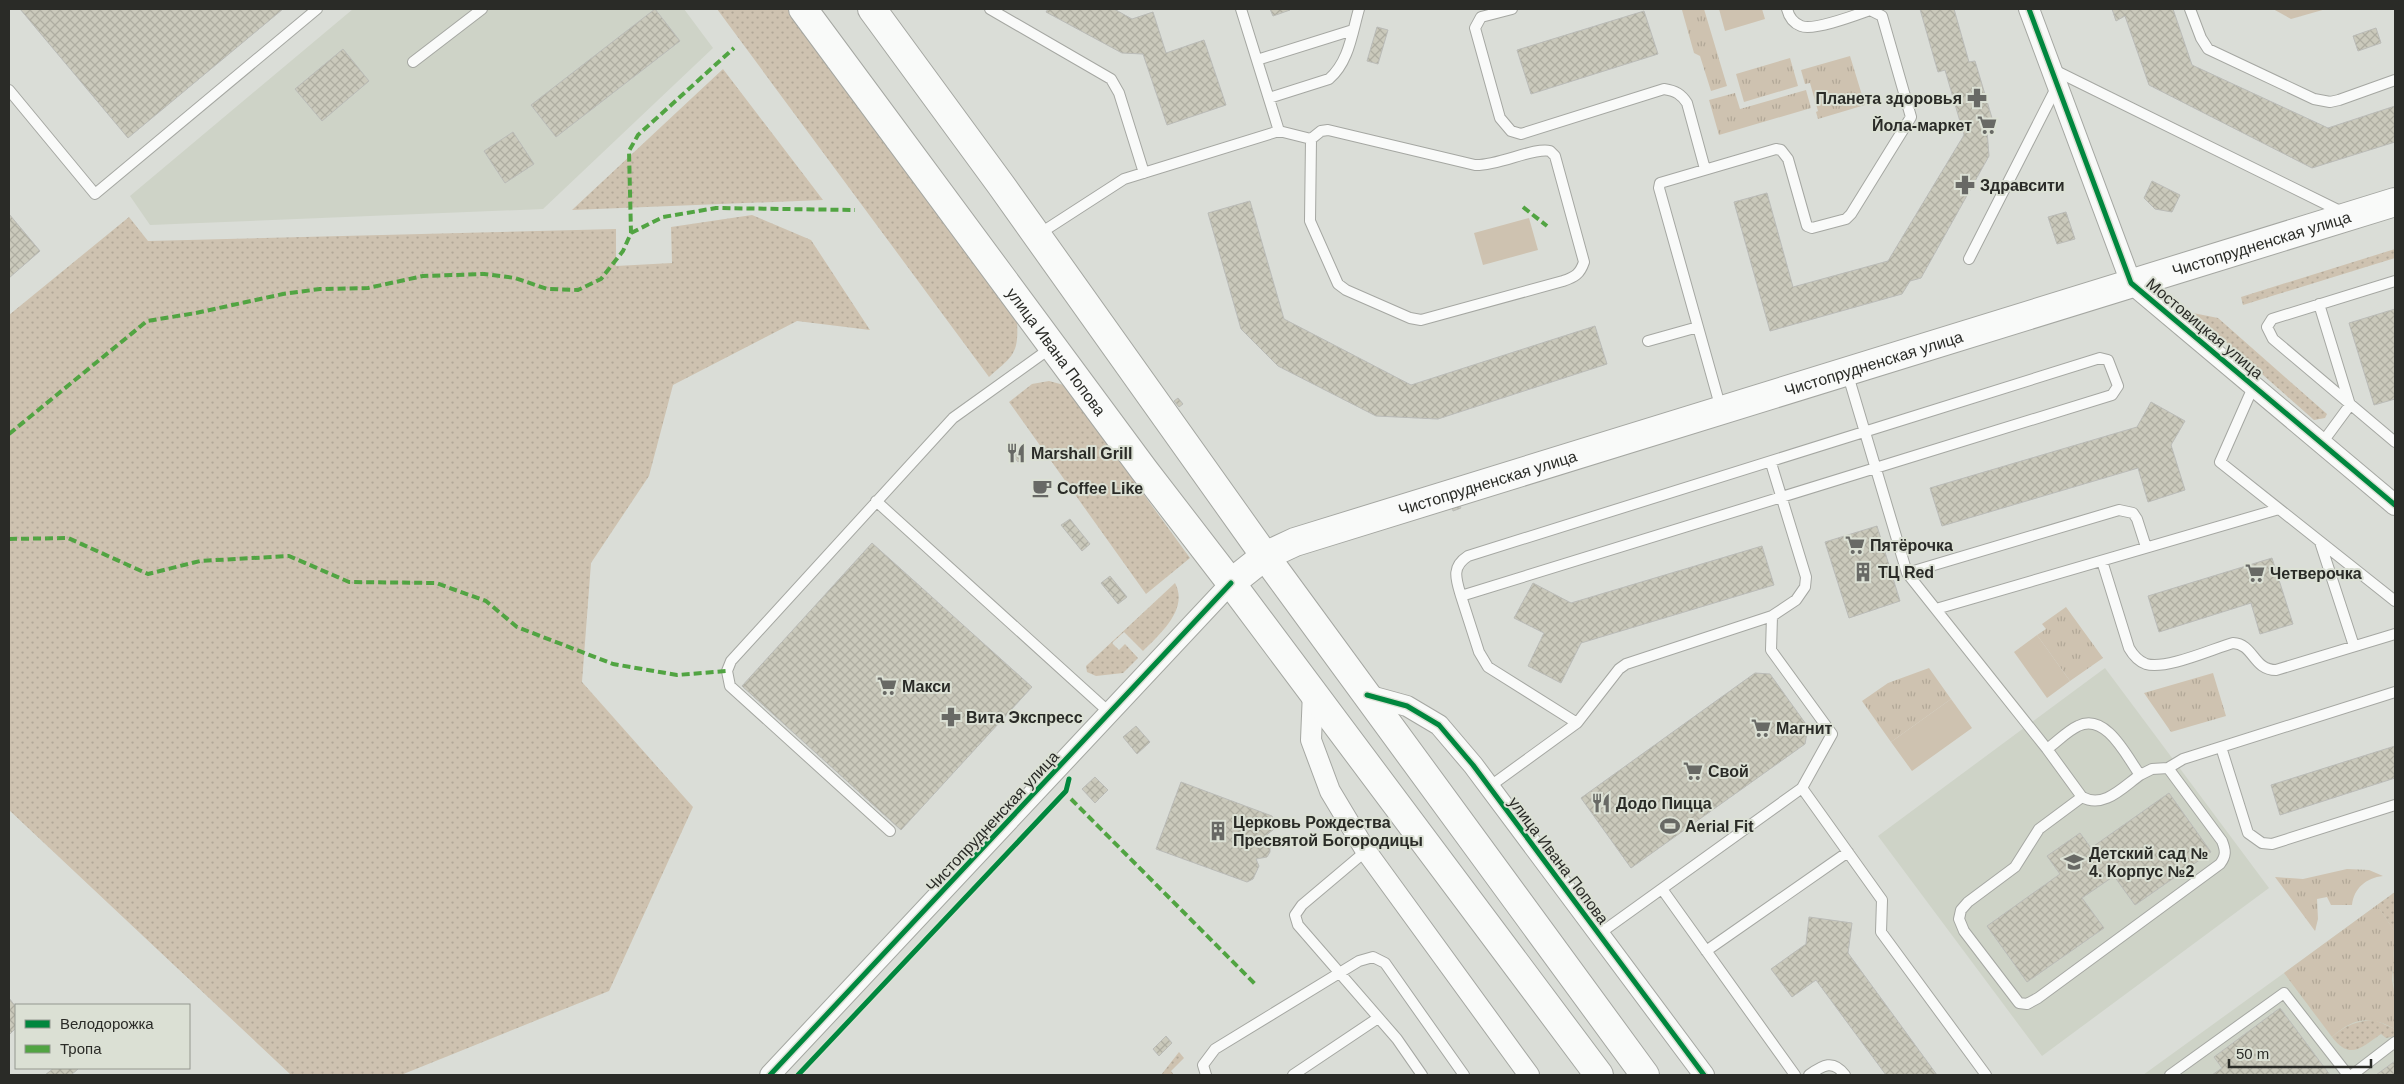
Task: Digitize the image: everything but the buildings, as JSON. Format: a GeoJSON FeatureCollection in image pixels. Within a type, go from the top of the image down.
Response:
{"type":"FeatureCollection","features":[{"type":"Feature","properties":{"kind":"main road","name":"улица Ивана Попова"},"geometry":{"type":"LineString","coordinates":[[803,9],[1052,347],[1599,1075]]}},
{"type":"Feature","properties":{"kind":"main road"},"geometry":{"type":"LineString","coordinates":[[872,9],[1265,556],[1645,1075]]}},
{"type":"Feature","properties":{"kind":"main road","name":"Чистопрудненская улица"},"geometry":{"type":"LineString","coordinates":[[1231,583],[1265,556],[1295,542],[2395,202]]}},
{"type":"Feature","properties":{"kind":"street","name":"Мостовицкая улица"},"geometry":{"type":"LineString","coordinates":[[2029,9],[2131,283],[2395,505]]}},
{"type":"Feature","properties":{"kind":"street","name":"Чистопрудненская улица"},"geometry":{"type":"LineString","coordinates":[[770,1075],[1231,583]]}},
{"type":"Feature","properties":{"kind":"street"},"geometry":{"type":"LineString","coordinates":[[1313,692],[1311,740],[1330,791],[1366,851],[1530,1075]]}},
{"type":"Feature","properties":{"kind":"street","name":"улица Ивана Попова"},"geometry":{"type":"LineString","coordinates":[[1367,695],[1407,706],[1439,725],[1489,787],[1704,1075]]}},
{"type":"Feature","properties":{"kind":"lane"},"geometry":{"type":"LineString","coordinates":[[9,90],[96,194],[317,9]]}},
{"type":"Feature","properties":{"kind":"lane"},"geometry":{"type":"LineString","coordinates":[[413,62],[482,9]]}},
{"type":"Feature","properties":{"kind":"lane"},"geometry":{"type":"LineString","coordinates":[[990,9],[1111,79],[1119,93],[1144,173]]}},
{"type":"Feature","properties":{"kind":"lane"},"geometry":{"type":"LineString","coordinates":[[1269,98],[1329,79],[1344,61],[1359,9]]}},
{"type":"Feature","properties":{"kind":"lane"},"geometry":{"type":"LineString","coordinates":[[1512,9],[1481,18],[1475,28],[1500,118],[1511,131],[1521,134],[1664,90],[1675,91],[1687,103],[1705,169]]}},
{"type":"Feature","properties":{"kind":"lane"},"geometry":{"type":"LineString","coordinates":[[1722,410],[1659,185],[1662,181],[1776,149],[1781,150],[1788,159],[1806,226],[1812,228],[1846,218],[1851,214],[1910,122],[1911,113],[1882,16],[1870,10],[1813,27],[1802,27],[1792,20],[1787,9]]}},
{"type":"Feature","properties":{"kind":"lane"},"geometry":{"type":"LineString","coordinates":[[2190,9],[2201,38],[2208,49],[2314,99],[2330,102],[2339,100],[2395,80]]}},
{"type":"Feature","properties":{"kind":"lane"},"geometry":{"type":"LineString","coordinates":[[1239,10],[1279,131]]}},
{"type":"Feature","properties":{"kind":"lane"},"geometry":{"type":"LineString","coordinates":[[1257,60],[1352,30]]}},
{"type":"Feature","properties":{"kind":"lane"},"geometry":{"type":"LineString","coordinates":[[1969,258],[2055,76],[2351,216]]}},
{"type":"Feature","properties":{"kind":"lane"},"geometry":{"type":"LineString","coordinates":[[1328,130],[1475,165],[1490,165],[1550,151],[1555,156],[1584,262],[1581,270],[1576,276],[1563,281],[1421,320],[1410,318],[1346,290],[1338,284],[1312,227],[1310,214],[1311,139],[1321,131],[1328,130]]}},
{"type":"Feature","properties":{"kind":"lane"},"geometry":{"type":"LineString","coordinates":[[1036,236],[1124,179],[1279,131],[1311,139]]}},
{"type":"Feature","properties":{"kind":"lane"},"geometry":{"type":"LineString","coordinates":[[2395,281],[2272,319],[2268,323],[2267,332],[2395,442]]}},
{"type":"Feature","properties":{"kind":"lane"},"geometry":{"type":"LineString","coordinates":[[2319,304],[2350,405]]}},
{"type":"Feature","properties":{"kind":"lane"},"geometry":{"type":"LineString","coordinates":[[1648,341],[1698,327]]}},
{"type":"Feature","properties":{"kind":"lane"},"geometry":{"type":"LineString","coordinates":[[890,831],[730,686],[727,678],[731,661],[953,418],[1052,347]]}},
{"type":"Feature","properties":{"kind":"lane"},"geometry":{"type":"LineString","coordinates":[[1461,596],[2112,395],[2118,386],[2108,360],[2100,358],[1771,463],[1468,556],[1460,561],[1456,569],[1456,578],[1461,596],[1479,652],[1488,667],[1577,723]]}},
{"type":"Feature","properties":{"kind":"lane"},"geometry":{"type":"LineString","coordinates":[[1847,371],[1907,573],[2047,749],[2082,797],[2098,802],[2107,799],[2140,775],[2152,769],[2168,768],[2183,759],[2395,692]]}},
{"type":"Feature","properties":{"kind":"lane"},"geometry":{"type":"LineString","coordinates":[[2254,385],[2220,462],[2395,601]]}},
{"type":"Feature","properties":{"kind":"lane"},"geometry":{"type":"LineString","coordinates":[[2322,444],[2350,405]]}},
{"type":"Feature","properties":{"kind":"lane"},"geometry":{"type":"LineString","coordinates":[[1489,787],[1577,723],[1619,669],[1626,664],[1772,616],[1796,600],[1804,588],[1806,577],[1771,463]]}},
{"type":"Feature","properties":{"kind":"lane"},"geometry":{"type":"LineString","coordinates":[[876,501],[1110,713]]}},
{"type":"Feature","properties":{"kind":"lane"},"geometry":{"type":"LineString","coordinates":[[1936,609],[2279,509]]}},
{"type":"Feature","properties":{"kind":"lane"},"geometry":{"type":"LineString","coordinates":[[1907,573],[2119,510],[2133,513],[2137,519],[2146,548]]}},
{"type":"Feature","properties":{"kind":"lane"},"geometry":{"type":"LineString","coordinates":[[2320,542],[2354,646]]}},
{"type":"Feature","properties":{"kind":"lane"},"geometry":{"type":"LineString","coordinates":[[2102,560],[2128,648],[2136,658],[2146,664],[2164,664],[2233,643],[2242,644],[2247,647],[2256,663],[2263,668],[2276,670],[2395,634]]}},
{"type":"Feature","properties":{"kind":"lane"},"geometry":{"type":"LineString","coordinates":[[1599,934],[1802,788],[1832,734],[1771,650],[1772,616]]}},
{"type":"Feature","properties":{"kind":"lane"},"geometry":{"type":"LineString","coordinates":[[2047,749],[2078,726],[2095,724],[2108,731],[2140,775]]}},
{"type":"Feature","properties":{"kind":"lane"},"geometry":{"type":"LineString","coordinates":[[2221,747],[2248,833],[2262,844],[2272,844],[2395,805]]}},
{"type":"Feature","properties":{"kind":"lane"},"geometry":{"type":"LineString","coordinates":[[2082,797],[2039,830],[2015,867],[1968,902],[1961,910],[1959,919],[1964,931],[2019,1003],[2027,1004],[2038,998],[2220,864],[2226,850],[2222,841],[2168,768]]}},
{"type":"Feature","properties":{"kind":"lane"},"geometry":{"type":"LineString","coordinates":[[1802,788],[1882,900],[1881,932],[1986,1075]]}},
{"type":"Feature","properties":{"kind":"lane"},"geometry":{"type":"LineString","coordinates":[[1366,851],[1302,905],[1294,914],[1298,925],[1397,1039],[1422,1075]]}},
{"type":"Feature","properties":{"kind":"lane"},"geometry":{"type":"LineString","coordinates":[[1706,951],[1848,852]]}},
{"type":"Feature","properties":{"kind":"lane"},"geometry":{"type":"LineString","coordinates":[[1662,889],[1795,1075]]}},
{"type":"Feature","properties":{"kind":"lane"},"geometry":{"type":"LineString","coordinates":[[1206,1075],[1203,1064],[1215,1049],[1340,973],[1358,960],[1374,957],[1385,963],[1464,1075]]}},
{"type":"Feature","properties":{"kind":"lane"},"geometry":{"type":"LineString","coordinates":[[2170,1075],[2284,992],[2350,1075],[2395,1042]]}},
{"type":"Feature","properties":{"kind":"lane"},"geometry":{"type":"LineString","coordinates":[[1293,1075],[1378,1018]]}},
{"type":"Feature","properties":{"kind":"lane"},"geometry":{"type":"LineString","coordinates":[[1809,1075],[1823,1065],[1829,1064],[1836,1066],[1844,1075]]}},
{"type":"Feature","properties":{"kind":"shaded area"},"geometry":{"type":"Polygon","coordinates":[[[353,9],[684,9],[713,48],[543,209],[150,225],[130,196],[353,9]]]}},
{"type":"Feature","properties":{"kind":"shaded area","name":"Детский сад № 4. Корпус №2"},"geometry":{"type":"Polygon","coordinates":[[[2105,668],[2269,888],[2042,1056],[1878,836],[2105,668]]]}},
{"type":"Feature","properties":{"kind":"shaded area"},"geometry":{"type":"Polygon","coordinates":[[[2395,892],[2395,1075],[2143,1075],[2284,973],[2395,892]]]}},
{"type":"Feature","properties":{"kind":"green space"},"geometry":{"type":"Polygon","coordinates":[[[717,9],[790,9],[1017,321],[1017,341],[1013,354],[989,377],[717,9]]]}},
{"type":"Feature","properties":{"kind":"green space"},"geometry":{"type":"Polygon","coordinates":[[[1677,9],[1704,9],[1727,86],[1711,91],[1700,56],[1694,53],[1682,10],[1677,9]]]}},
{"type":"Feature","properties":{"kind":"green space"},"geometry":{"type":"Polygon","coordinates":[[[1719,9],[1762,9],[1765,19],[1725,31],[1719,9]]]}},
{"type":"Feature","properties":{"kind":"green space"},"geometry":{"type":"Polygon","coordinates":[[[2273,9],[2326,9],[2291,19],[2273,9]]]}},
{"type":"Feature","properties":{"kind":"green space"},"geometry":{"type":"Polygon","coordinates":[[[1850,56],[1865,105],[1818,119],[1816,112],[1818,111],[1810,83],[1805,84],[1801,70],[1850,56]]]}},
{"type":"Feature","properties":{"kind":"green space"},"geometry":{"type":"Polygon","coordinates":[[[1790,58],[1798,86],[1744,102],[1736,74],[1790,58]]]}},
{"type":"Feature","properties":{"kind":"green space"},"geometry":{"type":"Polygon","coordinates":[[[723,69],[823,200],[572,210],[723,69]]]}},
{"type":"Feature","properties":{"kind":"green space"},"geometry":{"type":"Polygon","coordinates":[[[1806,90],[1811,108],[1719,135],[1709,100],[1735,93],[1740,109],[1806,90]]]}},
{"type":"Feature","properties":{"kind":"green space"},"geometry":{"type":"Polygon","coordinates":[[[752,215],[811,240],[870,330],[797,321],[673,385],[649,476],[591,563],[582,682],[693,807],[609,991],[401,1075],[291,1075],[9,810],[9,315],[129,217],[148,241],[616,229],[616,266],[672,263],[671,227],[752,215]]]}},
{"type":"Feature","properties":{"kind":"green space"},"geometry":{"type":"Polygon","coordinates":[[[1529,218],[1538,250],[1483,265],[1474,233],[1529,218]]]}},
{"type":"Feature","properties":{"kind":"green space"},"geometry":{"type":"Polygon","coordinates":[[[2395,249],[2395,258],[2243,305],[2241,297],[2395,249]]]}},
{"type":"Feature","properties":{"kind":"green space"},"geometry":{"type":"Polygon","coordinates":[[[2193,313],[2218,318],[2327,414],[2325,418],[2314,420],[2193,313]]]}},
{"type":"Feature","properties":{"kind":"green space"},"geometry":{"type":"Polygon","coordinates":[[[1049,381],[1064,385],[1190,558],[1146,594],[1009,402],[1032,384],[1049,381]]]}},
{"type":"Feature","properties":{"kind":"green space"},"geometry":{"type":"Polygon","coordinates":[[[1175,583],[1178,593],[1176,611],[1164,629],[1143,651],[1124,632],[1112,643],[1119,650],[1125,644],[1138,658],[1123,673],[1096,676],[1087,672],[1086,666],[1175,583]]]}},
{"type":"Feature","properties":{"kind":"green space"},"geometry":{"type":"Polygon","coordinates":[[[2066,607],[2103,658],[2070,681],[2037,635],[2046,629],[2042,624],[2066,607]]]}},
{"type":"Feature","properties":{"kind":"green space"},"geometry":{"type":"Polygon","coordinates":[[[2037,635],[2070,681],[2047,698],[2014,652],[2037,635]]]}},
{"type":"Feature","properties":{"kind":"green space"},"geometry":{"type":"Polygon","coordinates":[[[1929,668],[1951,699],[1891,742],[1862,701],[1888,683],[1929,668]]]}},
{"type":"Feature","properties":{"kind":"green space"},"geometry":{"type":"Polygon","coordinates":[[[2213,673],[2226,716],[2171,732],[2144,693],[2213,673]]]}},
{"type":"Feature","properties":{"kind":"green space"},"geometry":{"type":"Polygon","coordinates":[[[1951,699],[1972,728],[1912,771],[1891,742],[1951,699]]]}},
{"type":"Feature","properties":{"kind":"green space"},"geometry":{"type":"Polygon","coordinates":[[[2347,869],[2369,870],[2383,876],[2371,879],[2362,885],[2355,894],[2352,905],[2331,905],[2327,897],[2317,899],[2318,919],[2315,931],[2275,877],[2303,879],[2347,869]]]}},
{"type":"Feature","properties":{"kind":"green space"},"geometry":{"type":"Polygon","coordinates":[[[2395,892],[2395,932],[2377,905],[2395,892]]]}},
{"type":"Feature","properties":{"kind":"green space"},"geometry":{"type":"Polygon","coordinates":[[[2377,905],[2395,932],[2392,980],[2395,996],[2395,1029],[2370,1020],[2362,1021],[2347,1026],[2332,1037],[2284,973],[2377,905]]]}},
{"type":"Feature","properties":{"kind":"green space"},"geometry":{"type":"Polygon","coordinates":[[[2395,947],[2395,996],[2392,965],[2395,947]]]}},
{"type":"Feature","properties":{"kind":"green space"},"geometry":{"type":"Polygon","coordinates":[[[2374,1020],[2395,1029],[2395,1036],[2386,1038],[2381,1034],[2362,1047],[2350,1050],[2338,1044],[2332,1037],[2352,1024],[2374,1020]]]}},
{"type":"Feature","properties":{"kind":"green space"},"geometry":{"type":"Polygon","coordinates":[[[1179,1052],[1184,1058],[1171,1071],[1174,1075],[1161,1075],[1179,1052]]]}},
{"type":"Feature","properties":{"kind":"marked path"},"geometry":{"type":"LineString","coordinates":[[9,434],[147,321],[196,313],[283,294],[320,289],[368,288],[423,276],[484,274],[515,278],[547,289],[578,290],[601,279],[623,251],[631,233],[629,151],[638,135],[734,48]]}},
{"type":"Feature","properties":{"kind":"marked path"},"geometry":{"type":"LineString","coordinates":[[1523,207],[1547,226]]}},
{"type":"Feature","properties":{"kind":"marked path"},"geometry":{"type":"LineString","coordinates":[[631,233],[663,217],[716,208],[855,210]]}},
{"type":"Feature","properties":{"kind":"marked path"},"geometry":{"type":"LineString","coordinates":[[9,539],[68,538],[148,574],[200,561],[289,556],[349,582],[436,583],[486,601],[517,627],[613,664],[677,675],[727,671]]}},
{"type":"Feature","properties":{"kind":"marked path"},"geometry":{"type":"LineString","coordinates":[[1071,799],[1256,985]]}},
{"type":"Feature","properties":{"kind":"cycle path"},"geometry":{"type":"LineString","coordinates":[[2029,9],[2131,283],[2395,505]]}},
{"type":"Feature","properties":{"kind":"cycle path"},"geometry":{"type":"LineString","coordinates":[[770,1075],[1231,583]]}},
{"type":"Feature","properties":{"kind":"cycle path"},"geometry":{"type":"LineString","coordinates":[[1367,695],[1407,706],[1439,725],[1473,765],[1704,1075]]}},
{"type":"Feature","properties":{"kind":"cycle path"},"geometry":{"type":"LineString","coordinates":[[798,1075],[1066,791],[1069,779]]}},
{"type":"Feature","properties":{"kind":"place","name":"Планета здоровья"},"geometry":{"type":"Point","coordinates":[1977,98]}},
{"type":"Feature","properties":{"kind":"place","name":"Йола-маркет"},"geometry":{"type":"Point","coordinates":[1987,125]}},
{"type":"Feature","properties":{"kind":"place","name":"Здравсити"},"geometry":{"type":"Point","coordinates":[1965,185]}},
{"type":"Feature","properties":{"kind":"place","name":"Marshall Grill"},"geometry":{"type":"Point","coordinates":[1016,453]}},
{"type":"Feature","properties":{"kind":"place","name":"Coffee Like"},"geometry":{"type":"Point","coordinates":[1042,488]}},
{"type":"Feature","properties":{"kind":"place","name":"Пятёрочка"},"geometry":{"type":"Point","coordinates":[1855,545]}},
{"type":"Feature","properties":{"kind":"place","name":"ТЦ Red"},"geometry":{"type":"Point","coordinates":[1863,572]}},
{"type":"Feature","properties":{"kind":"place","name":"Четверочка"},"geometry":{"type":"Point","coordinates":[2255,573]}},
{"type":"Feature","properties":{"kind":"place","name":"Макси"},"geometry":{"type":"Point","coordinates":[887,686]}},
{"type":"Feature","properties":{"kind":"place","name":"Вита Экспресс"},"geometry":{"type":"Point","coordinates":[951,717]}},
{"type":"Feature","properties":{"kind":"place","name":"Магнит"},"geometry":{"type":"Point","coordinates":[1761,728]}},
{"type":"Feature","properties":{"kind":"place","name":"Свой"},"geometry":{"type":"Point","coordinates":[1693,771]}},
{"type":"Feature","properties":{"kind":"place","name":"Додо Пицца"},"geometry":{"type":"Point","coordinates":[1601,803]}},
{"type":"Feature","properties":{"kind":"place","name":"Aerial Fit"},"geometry":{"type":"Point","coordinates":[1670,826]}},
{"type":"Feature","properties":{"kind":"place","name":"Церковь Рождества Пресвятой Богородицы"},"geometry":{"type":"Point","coordinates":[1218,831]}},
{"type":"Feature","properties":{"kind":"place","name":"Детский сад № 4. Корпус №2"},"geometry":{"type":"Point","coordinates":[2074,862]}}]}
